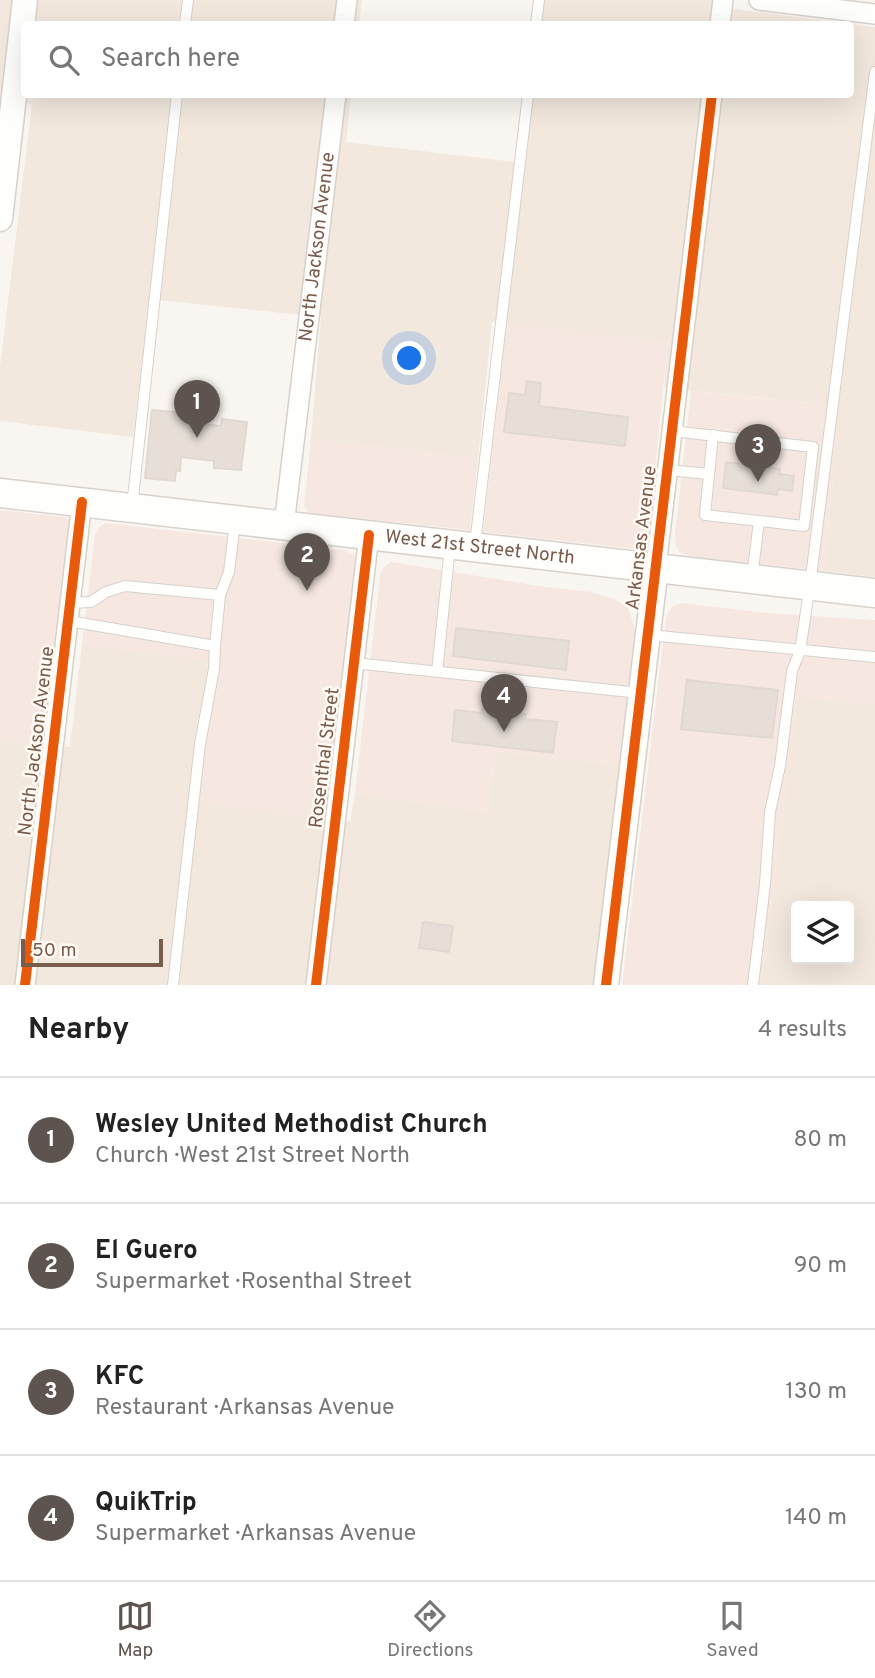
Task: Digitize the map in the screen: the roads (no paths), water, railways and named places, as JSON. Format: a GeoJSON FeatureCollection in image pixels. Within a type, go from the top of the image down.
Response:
{"type":"FeatureCollection","features":[{"type":"Feature","properties":{"kind":"main road","name":"West 21st Street North"},"geometry":{"type":"LineString","coordinates":[[0,493],[875,593]]}},
{"type":"Feature","properties":{"kind":"street"},"geometry":{"type":"LineString","coordinates":[[24,21],[26,0]]}},
{"type":"Feature","properties":{"kind":"street"},"geometry":{"type":"LineString","coordinates":[[344,21],[347,0]]}},
{"type":"Feature","properties":{"kind":"street"},"geometry":{"type":"LineString","coordinates":[[720,21],[723,0]]}},
{"type":"Feature","properties":{"kind":"street"},"geometry":{"type":"LineString","coordinates":[[759,0],[875,14]]}},
{"type":"Feature","properties":{"kind":"street"},"geometry":{"type":"LineString","coordinates":[[1,210],[21,42]]}},
{"type":"Feature","properties":{"kind":"street","name":"North Jackson Avenue"},"geometry":{"type":"LineString","coordinates":[[284,525],[336,98]]}},
{"type":"Feature","properties":{"kind":"street","name":"Arkansas Avenue"},"geometry":{"type":"LineString","coordinates":[[606,985],[712,98]]}},
{"type":"Feature","properties":{"kind":"street","name":"North Jackson Avenue"},"geometry":{"type":"LineString","coordinates":[[25,985],[82,502]]}},
{"type":"Feature","properties":{"kind":"street","name":"Rosenthal Street"},"geometry":{"type":"LineString","coordinates":[[316,985],[369,535]]}},
{"type":"Feature","properties":{"kind":"lane"},"geometry":{"type":"LineString","coordinates":[[185,21],[188,0]]}},
{"type":"Feature","properties":{"kind":"lane"},"geometry":{"type":"LineString","coordinates":[[536,21],[539,0]]}},
{"type":"Feature","properties":{"kind":"lane"},"geometry":{"type":"LineString","coordinates":[[753,985],[770,812],[780,766],[792,671],[800,651],[810,585],[875,72]]}},
{"type":"Feature","properties":{"kind":"lane"},"geometry":{"type":"LineString","coordinates":[[132,508],[177,98]]}},
{"type":"Feature","properties":{"kind":"lane"},"geometry":{"type":"LineString","coordinates":[[437,672],[462,547],[526,98]]}},
{"type":"Feature","properties":{"kind":"lane"},"geometry":{"type":"LineString","coordinates":[[672,431],[713,435],[813,447],[804,526],[705,515],[713,435]]}},
{"type":"Feature","properties":{"kind":"lane"},"geometry":{"type":"LineString","coordinates":[[668,470],[709,474]]}},
{"type":"Feature","properties":{"kind":"lane"},"geometry":{"type":"LineString","coordinates":[[173,985],[200,744],[214,669],[220,595],[229,572],[236,519]]}},
{"type":"Feature","properties":{"kind":"lane"},"geometry":{"type":"LineString","coordinates":[[751,578],[759,521]]}},
{"type":"Feature","properties":{"kind":"lane"},"geometry":{"type":"LineString","coordinates":[[70,612],[106,592],[125,586],[220,595]]}},
{"type":"Feature","properties":{"kind":"lane"},"geometry":{"type":"LineString","coordinates":[[70,612],[215,646]]}},
{"type":"Feature","properties":{"kind":"lane"},"geometry":{"type":"LineString","coordinates":[[648,635],[875,657]]}},
{"type":"Feature","properties":{"kind":"lane"},"geometry":{"type":"LineString","coordinates":[[354,663],[641,693]]}},
{"type":"Feature","properties":{"kind":"place","name":"Wesley United Methodist Church"},"geometry":{"type":"Point","coordinates":[197,438]}},
{"type":"Feature","properties":{"kind":"place","name":"KFC"},"geometry":{"type":"Point","coordinates":[758,482]}},
{"type":"Feature","properties":{"kind":"place","name":"El Guero"},"geometry":{"type":"Point","coordinates":[307,591]}},
{"type":"Feature","properties":{"kind":"place","name":"QuikTrip"},"geometry":{"type":"Point","coordinates":[504,732]}}]}
